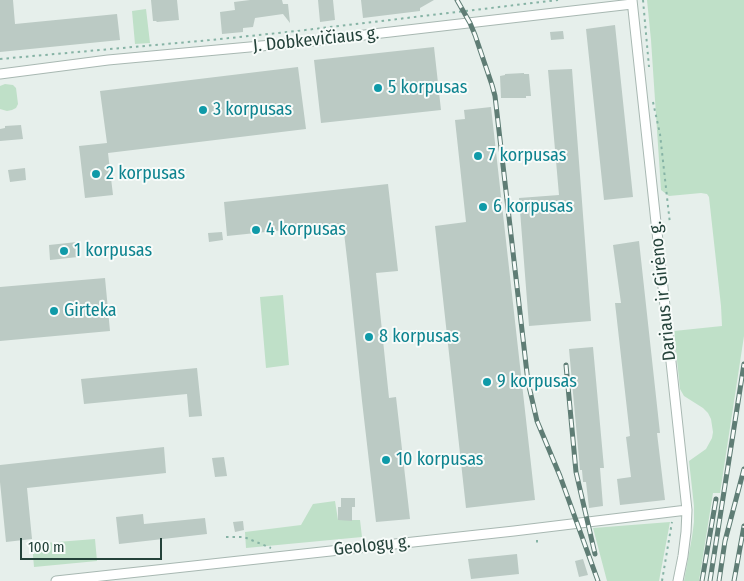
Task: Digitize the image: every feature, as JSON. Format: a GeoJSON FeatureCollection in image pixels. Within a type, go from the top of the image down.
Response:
{"type":"FeatureCollection","features":[{"type":"Feature","properties":{"kind":"street","name":"J. Dobkevičiaus g."},"geometry":{"type":"LineString","coordinates":[[0,74],[108,60],[352,37],[632,2]]}},
{"type":"Feature","properties":{"kind":"street","name":"Dariaus ir Girėno g."},"geometry":{"type":"LineString","coordinates":[[632,2],[687,510],[684,548],[678,581]]}},
{"type":"Feature","properties":{"kind":"street","name":"Geologų g."},"geometry":{"type":"LineString","coordinates":[[56,581],[687,510]]}},
{"type":"Feature","properties":{"kind":"path"},"geometry":{"type":"LineString","coordinates":[[0,59],[297,31],[558,0]]}},
{"type":"Feature","properties":{"kind":"path"},"geometry":{"type":"LineString","coordinates":[[643,0],[650,75]]}},
{"type":"Feature","properties":{"kind":"path"},"geometry":{"type":"LineString","coordinates":[[651,94],[660,134],[670,224]]}},
{"type":"Feature","properties":{"kind":"path"},"geometry":{"type":"LineString","coordinates":[[662,581],[672,524],[671,512]]}},
{"type":"Feature","properties":{"kind":"path"},"geometry":{"type":"LineString","coordinates":[[226,537],[244,537],[271,548]]}},
{"type":"Feature","properties":{"kind":"green space"},"geometry":{"type":"Polygon","coordinates":[[[647,0],[744,0],[744,336],[720,493],[713,493],[699,581],[684,581],[694,522],[689,461],[706,449],[713,432],[708,413],[684,396],[680,389],[674,331],[722,326],[721,306],[709,197],[707,194],[701,193],[669,196],[661,190],[647,0]]]}},
{"type":"Feature","properties":{"kind":"green space"},"geometry":{"type":"Polygon","coordinates":[[[146,9],[150,43],[135,44],[132,11],[146,9]]]}},
{"type":"Feature","properties":{"kind":"green space"},"geometry":{"type":"Polygon","coordinates":[[[5,84],[13,85],[16,88],[18,104],[16,108],[7,111],[0,109],[0,86],[5,84]]]}},
{"type":"Feature","properties":{"kind":"green space"},"geometry":{"type":"Polygon","coordinates":[[[283,295],[289,365],[266,368],[260,297],[283,295]]]}},
{"type":"Feature","properties":{"kind":"green space"},"geometry":{"type":"Polygon","coordinates":[[[335,501],[338,520],[360,520],[362,537],[246,548],[245,532],[301,525],[313,504],[335,501]]]}},
{"type":"Feature","properties":{"kind":"green space"},"geometry":{"type":"Polygon","coordinates":[[[670,522],[659,581],[607,581],[593,528],[670,522]]]}},
{"type":"Feature","properties":{"kind":"green space"},"geometry":{"type":"Polygon","coordinates":[[[95,539],[97,561],[34,567],[32,544],[95,539]]]}},
{"type":"Feature","properties":{"kind":"building"},"geometry":{"type":"Polygon","coordinates":[[[0,0],[13,0],[15,24],[117,14],[120,40],[0,52],[0,0]]]}},
{"type":"Feature","properties":{"kind":"building"},"geometry":{"type":"Polygon","coordinates":[[[151,0],[177,0],[179,20],[153,21],[151,0]]]}},
{"type":"Feature","properties":{"kind":"building"},"geometry":{"type":"Polygon","coordinates":[[[282,0],[283,4],[288,4],[290,23],[283,14],[255,18],[253,27],[243,28],[243,32],[222,34],[220,12],[235,10],[234,2],[282,0]]]}},
{"type":"Feature","properties":{"kind":"building"},"geometry":{"type":"Polygon","coordinates":[[[318,0],[333,0],[335,20],[320,22],[318,0]]]}},
{"type":"Feature","properties":{"kind":"building"},"geometry":{"type":"Polygon","coordinates":[[[361,0],[434,0],[420,8],[420,11],[363,18],[361,0]]]}},
{"type":"Feature","properties":{"kind":"building"},"geometry":{"type":"Polygon","coordinates":[[[615,25],[633,197],[604,200],[586,29],[615,25]]]}},
{"type":"Feature","properties":{"kind":"building"},"geometry":{"type":"Polygon","coordinates":[[[563,31],[564,39],[551,40],[550,32],[563,31]]]}},
{"type":"Feature","properties":{"kind":"building","name":"5 korpusas"},"geometry":{"type":"Polygon","coordinates":[[[434,47],[441,110],[321,123],[314,60],[434,47]]]}},
{"type":"Feature","properties":{"kind":"building","name":"3 korpusas"},"geometry":{"type":"Polygon","coordinates":[[[298,67],[306,129],[108,153],[113,195],[85,198],[79,146],[107,143],[100,91],[298,67]]]}},
{"type":"Feature","properties":{"kind":"building"},"geometry":{"type":"Polygon","coordinates":[[[572,69],[591,321],[529,326],[519,198],[559,195],[548,70],[572,69]]]}},
{"type":"Feature","properties":{"kind":"building"},"geometry":{"type":"Polygon","coordinates":[[[529,74],[531,96],[526,96],[526,98],[501,98],[500,76],[529,74]]]}},
{"type":"Feature","properties":{"kind":"building","name":"9 korpusas"},"geometry":{"type":"Polygon","coordinates":[[[491,107],[535,500],[466,508],[435,226],[466,222],[455,120],[465,119],[464,110],[491,107]]]}},
{"type":"Feature","properties":{"kind":"building"},"geometry":{"type":"Polygon","coordinates":[[[21,125],[23,139],[0,141],[0,129],[5,128],[5,126],[21,125]]]}},
{"type":"Feature","properties":{"kind":"building"},"geometry":{"type":"Polygon","coordinates":[[[25,168],[26,180],[10,182],[8,170],[25,168]]]}},
{"type":"Feature","properties":{"kind":"building"},"geometry":{"type":"Polygon","coordinates":[[[388,184],[398,271],[376,273],[389,398],[396,397],[410,519],[376,522],[343,224],[227,236],[224,202],[388,184]]]}},
{"type":"Feature","properties":{"kind":"building"},"geometry":{"type":"Polygon","coordinates":[[[222,232],[223,240],[209,242],[208,233],[222,232]]]}},
{"type":"Feature","properties":{"kind":"building"},"geometry":{"type":"Polygon","coordinates":[[[639,241],[660,433],[657,433],[665,500],[620,505],[617,479],[631,477],[626,437],[630,436],[615,303],[621,303],[613,245],[639,241]]]}},
{"type":"Feature","properties":{"kind":"building","name":"1 korpusas"},"geometry":{"type":"Polygon","coordinates":[[[77,242],[78,257],[50,260],[49,245],[77,242]]]}},
{"type":"Feature","properties":{"kind":"building","name":"Girteka"},"geometry":{"type":"Polygon","coordinates":[[[105,278],[110,331],[0,341],[0,287],[105,278]]]}},
{"type":"Feature","properties":{"kind":"building"},"geometry":{"type":"Polygon","coordinates":[[[593,347],[604,468],[600,468],[603,506],[589,508],[586,482],[583,482],[582,470],[580,470],[569,349],[593,347]]]}},
{"type":"Feature","properties":{"kind":"building"},"geometry":{"type":"Polygon","coordinates":[[[197,368],[202,416],[189,417],[187,394],[84,404],[81,379],[197,368]]]}},
{"type":"Feature","properties":{"kind":"building"},"geometry":{"type":"Polygon","coordinates":[[[164,447],[166,473],[27,488],[32,539],[6,542],[0,465],[164,447]]]}},
{"type":"Feature","properties":{"kind":"building"},"geometry":{"type":"Polygon","coordinates":[[[224,457],[227,476],[215,477],[212,458],[224,457]]]}},
{"type":"Feature","properties":{"kind":"building"},"geometry":{"type":"Polygon","coordinates":[[[341,498],[355,498],[355,507],[352,507],[352,521],[338,520],[338,507],[341,507],[341,498]]]}},
{"type":"Feature","properties":{"kind":"building"},"geometry":{"type":"Polygon","coordinates":[[[143,514],[144,524],[205,518],[207,534],[119,544],[116,517],[143,514]]]}},
{"type":"Feature","properties":{"kind":"building"},"geometry":{"type":"Polygon","coordinates":[[[243,521],[244,530],[235,532],[233,522],[243,521]]]}},
{"type":"Feature","properties":{"kind":"building"},"geometry":{"type":"Polygon","coordinates":[[[517,554],[519,574],[471,579],[468,559],[517,554]]]}},
{"type":"Feature","properties":{"kind":"building"},"geometry":{"type":"Polygon","coordinates":[[[583,559],[588,575],[579,577],[575,561],[583,559]]]}},
{"type":"Feature","properties":{"kind":"railway"},"geometry":{"type":"LineString","coordinates":[[457,0],[475,35],[495,96],[528,382],[537,421],[560,476],[598,581]]}},
{"type":"Feature","properties":{"kind":"railway"},"geometry":{"type":"LineString","coordinates":[[710,581],[744,364]]}},
{"type":"Feature","properties":{"kind":"railway"},"geometry":{"type":"LineString","coordinates":[[566,365],[576,472],[595,554]]}},
{"type":"Feature","properties":{"kind":"railway"},"geometry":{"type":"LineString","coordinates":[[719,581],[725,541],[744,469]]}},
{"type":"Feature","properties":{"kind":"railway"},"geometry":{"type":"LineString","coordinates":[[702,581],[716,499]]}},
{"type":"Feature","properties":{"kind":"railway"},"geometry":{"type":"LineString","coordinates":[[734,581],[744,526]]}},
{"type":"Feature","properties":{"kind":"place","name":"5 korpusas"},"geometry":{"type":"Point","coordinates":[378,88]}},
{"type":"Feature","properties":{"kind":"place","name":"3 korpusas"},"geometry":{"type":"Point","coordinates":[203,110]}},
{"type":"Feature","properties":{"kind":"place","name":"7 korpusas"},"geometry":{"type":"Point","coordinates":[478,156]}},
{"type":"Feature","properties":{"kind":"place","name":"2 korpusas"},"geometry":{"type":"Point","coordinates":[96,174]}},
{"type":"Feature","properties":{"kind":"place","name":"6 korpusas"},"geometry":{"type":"Point","coordinates":[483,207]}},
{"type":"Feature","properties":{"kind":"place","name":"4 korpusas"},"geometry":{"type":"Point","coordinates":[256,230]}},
{"type":"Feature","properties":{"kind":"place","name":"1 korpusas"},"geometry":{"type":"Point","coordinates":[64,251]}},
{"type":"Feature","properties":{"kind":"place","name":"Girteka"},"geometry":{"type":"Point","coordinates":[54,311]}},
{"type":"Feature","properties":{"kind":"place","name":"8 korpusas"},"geometry":{"type":"Point","coordinates":[369,337]}},
{"type":"Feature","properties":{"kind":"place","name":"9 korpusas"},"geometry":{"type":"Point","coordinates":[487,382]}},
{"type":"Feature","properties":{"kind":"place","name":"10 korpusas"},"geometry":{"type":"Point","coordinates":[386,460]}}]}
